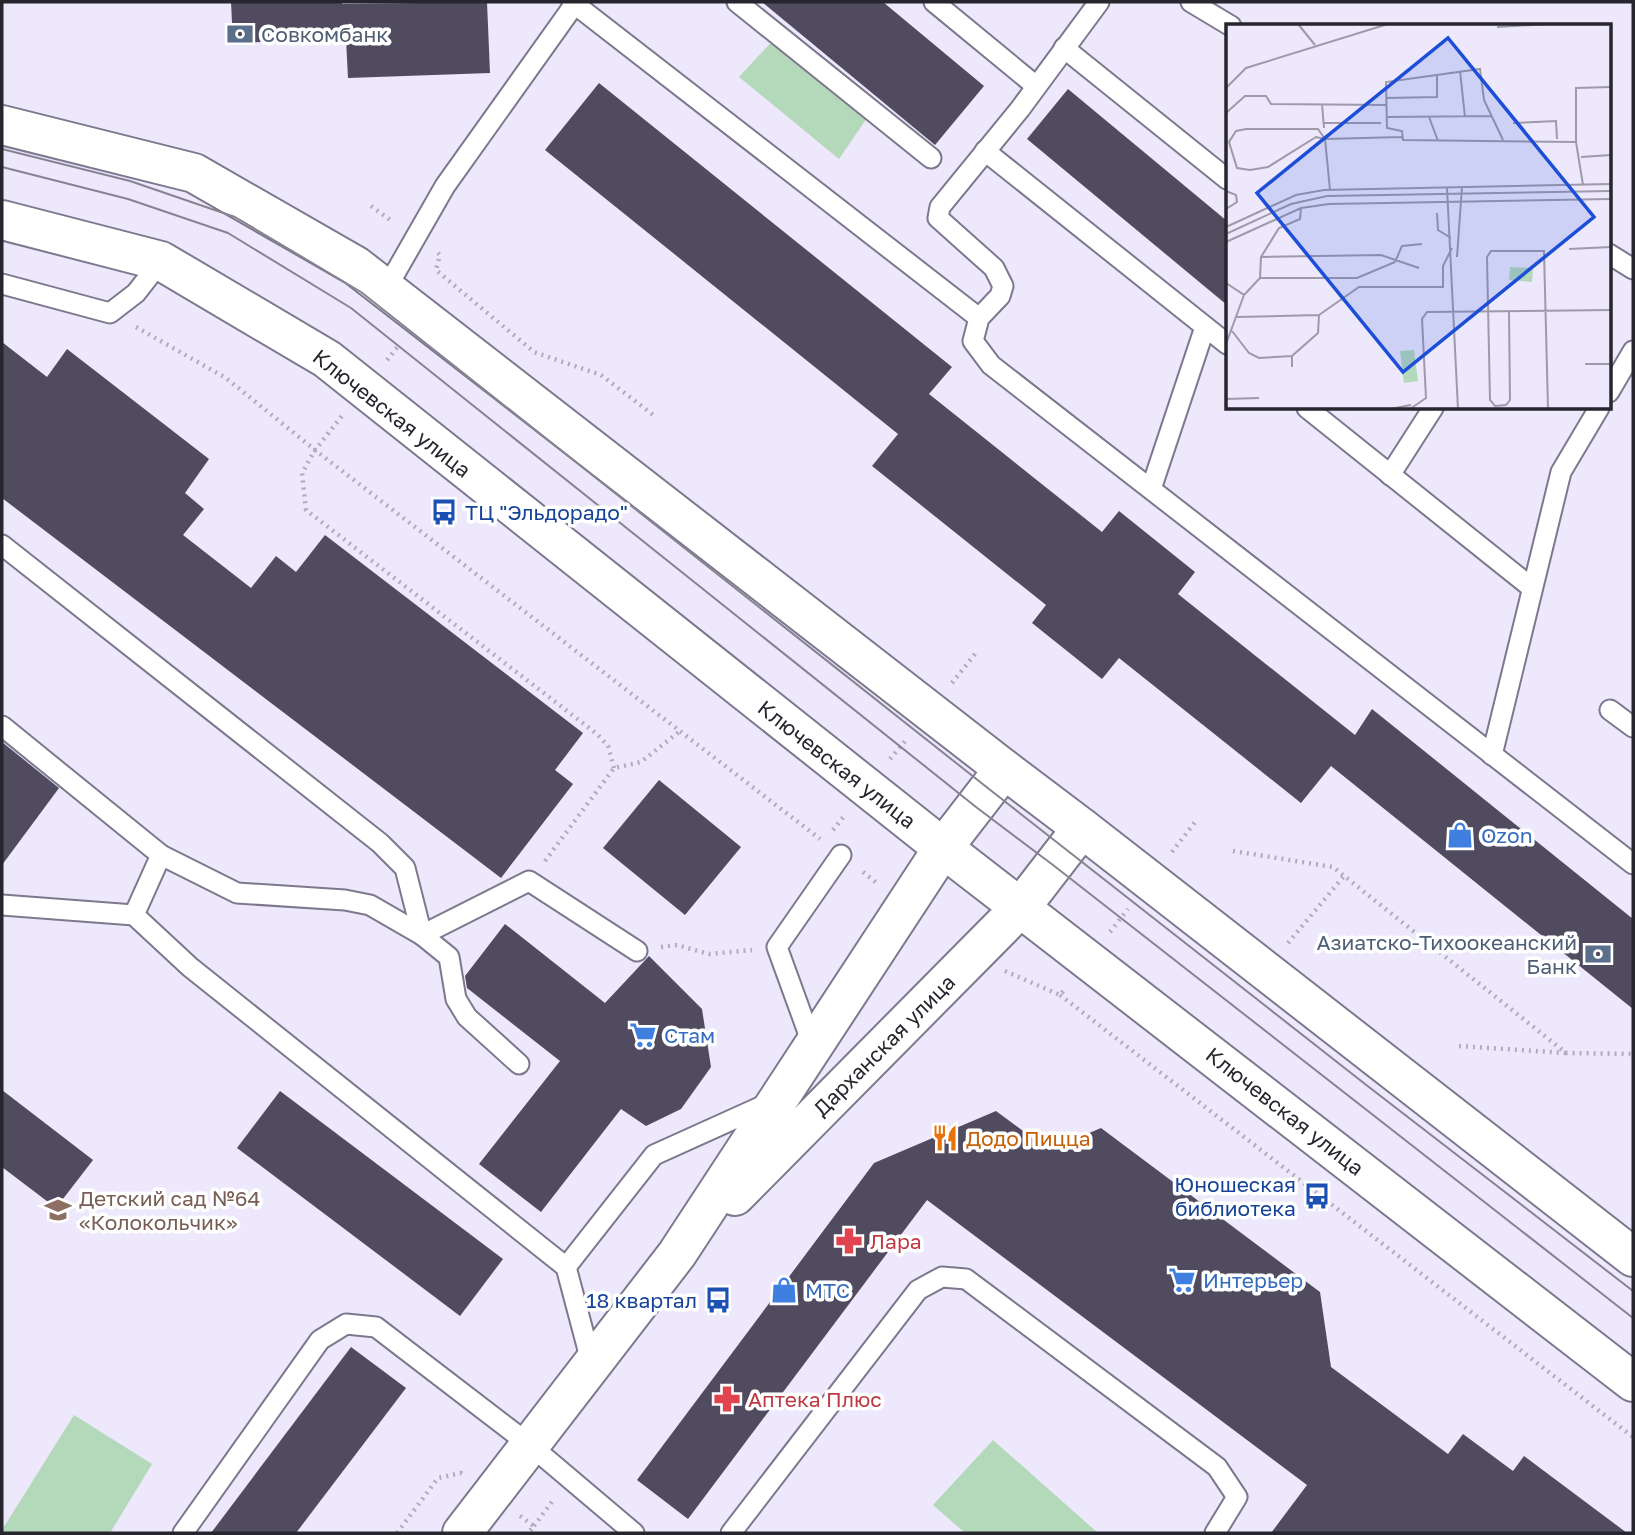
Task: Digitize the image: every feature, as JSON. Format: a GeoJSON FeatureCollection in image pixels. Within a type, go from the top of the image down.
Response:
{"type":"FeatureCollection","features":[{"type":"Feature","properties":{"kind":"main road"},"geometry":{"type":"LineString","coordinates":[[2,125],[194,173],[356,266],[1633,1257]]}},
{"type":"Feature","properties":{"kind":"main road","name":"Ключевская улица"},"geometry":{"type":"LineString","coordinates":[[2,220],[161,261],[327,359],[943,848],[1633,1382]]}},
{"type":"Feature","properties":{"kind":"main road","name":"Дарханская улица"},"geometry":{"type":"LineString","coordinates":[[462,1533],[677,1254],[943,848],[1004,769]]}},
{"type":"Feature","properties":{"kind":"main road","name":"Дарханская улица"},"geometry":{"type":"LineString","coordinates":[[677,1254],[1021,907],[1082,828]]}},
{"type":"Feature","properties":{"kind":"lane"},"geometry":{"type":"LineString","coordinates":[[737,2],[931,158]]}},
{"type":"Feature","properties":{"kind":"lane"},"geometry":{"type":"LineString","coordinates":[[934,2],[1036,86]]}},
{"type":"Feature","properties":{"kind":"lane"},"geometry":{"type":"LineString","coordinates":[[1099,2],[1020,109],[940,207],[938,218],[994,268],[1003,286],[1000,296],[979,318],[973,341],[991,365],[1633,864]]}},
{"type":"Feature","properties":{"kind":"lane"},"geometry":{"type":"LineString","coordinates":[[1191,2],[1228,24]]}},
{"type":"Feature","properties":{"kind":"lane"},"geometry":{"type":"LineString","coordinates":[[386,289],[445,186],[574,3],[979,318]]}},
{"type":"Feature","properties":{"kind":"lane"},"geometry":{"type":"LineString","coordinates":[[1064,48],[1226,179]]}},
{"type":"Feature","properties":{"kind":"lane"},"geometry":{"type":"LineString","coordinates":[[985,151],[1226,343]]}},
{"type":"Feature","properties":{"kind":"lane"},"geometry":{"type":"LineString","coordinates":[[1610,255],[1633,269]]}},
{"type":"Feature","properties":{"kind":"lane"},"geometry":{"type":"LineString","coordinates":[[2,284],[110,313],[136,293],[161,261]]}},
{"type":"Feature","properties":{"kind":"lane"},"geometry":{"type":"LineString","coordinates":[[1151,489],[1205,327]]}},
{"type":"Feature","properties":{"kind":"lane"},"geometry":{"type":"LineString","coordinates":[[1610,390],[1633,351]]}},
{"type":"Feature","properties":{"kind":"lane"},"geometry":{"type":"LineString","coordinates":[[1309,410],[1532,588]]}},
{"type":"Feature","properties":{"kind":"lane"},"geometry":{"type":"LineString","coordinates":[[1390,475],[1432,410]]}},
{"type":"Feature","properties":{"kind":"lane"},"geometry":{"type":"LineString","coordinates":[[1492,755],[1560,472],[1598,410]]}},
{"type":"Feature","properties":{"kind":"lane"},"geometry":{"type":"LineString","coordinates":[[2,545],[380,843],[405,868],[422,935]]}},
{"type":"Feature","properties":{"kind":"lane"},"geometry":{"type":"LineString","coordinates":[[1611,710],[1633,727]]}},
{"type":"Feature","properties":{"kind":"lane"},"geometry":{"type":"LineString","coordinates":[[2,726],[160,855],[237,893],[345,900],[370,905],[422,935],[449,957],[456,999],[467,1017],[519,1064]]}},
{"type":"Feature","properties":{"kind":"lane"},"geometry":{"type":"LineString","coordinates":[[134,915],[160,855]]}},
{"type":"Feature","properties":{"kind":"lane"},"geometry":{"type":"LineString","coordinates":[[813,1046],[777,947],[841,855]]}},
{"type":"Feature","properties":{"kind":"lane"},"geometry":{"type":"LineString","coordinates":[[422,935],[529,881],[637,951]]}},
{"type":"Feature","properties":{"kind":"lane"},"geometry":{"type":"LineString","coordinates":[[2,905],[134,915],[190,967],[566,1266],[592,1365]]}},
{"type":"Feature","properties":{"kind":"lane"},"geometry":{"type":"LineString","coordinates":[[566,1266],[654,1155],[778,1099]]}},
{"type":"Feature","properties":{"kind":"lane"},"geometry":{"type":"LineString","coordinates":[[731,1533],[918,1290],[942,1277],[966,1279],[1217,1467],[1237,1497],[1215,1533]]}},
{"type":"Feature","properties":{"kind":"lane"},"geometry":{"type":"LineString","coordinates":[[183,1533],[320,1340],[346,1324],[376,1327],[530,1445],[634,1533]]}},
{"type":"Feature","properties":{"kind":"path"},"geometry":{"type":"LineString","coordinates":[[371,206],[440,255],[436,270],[534,352],[601,376],[656,417]]}},
{"type":"Feature","properties":{"kind":"path"},"geometry":{"type":"LineString","coordinates":[[614,768],[608,746],[597,734],[306,510],[302,473],[315,450],[841,855]]}},
{"type":"Feature","properties":{"kind":"path"},"geometry":{"type":"LineString","coordinates":[[823,842],[975,654]]}},
{"type":"Feature","properties":{"kind":"path"},"geometry":{"type":"LineString","coordinates":[[529,881],[614,768],[641,762],[680,731]]}},
{"type":"Feature","properties":{"kind":"path"},"geometry":{"type":"LineString","coordinates":[[1233,851],[1333,867],[1566,1053]]}},
{"type":"Feature","properties":{"kind":"path"},"geometry":{"type":"LineString","coordinates":[[1289,943],[1344,876]]}},
{"type":"Feature","properties":{"kind":"path"},"geometry":{"type":"LineString","coordinates":[[637,951],[677,945],[709,954],[777,947]]}},
{"type":"Feature","properties":{"kind":"path"},"geometry":{"type":"LineString","coordinates":[[1060,995],[1633,1437]]}},
{"type":"Feature","properties":{"kind":"path"},"geometry":{"type":"LineString","coordinates":[[1459,1046],[1633,1054]]}},
{"type":"Feature","properties":{"kind":"green space"},"geometry":{"type":"Polygon","coordinates":[[[776,37],[871,112],[839,159],[739,77],[776,37]]]}},
{"type":"Feature","properties":{"kind":"green space"},"geometry":{"type":"Polygon","coordinates":[[[74,1415],[152,1464],[110,1533],[2,1533],[2,1530],[74,1415]]]}},
{"type":"Feature","properties":{"kind":"green space"},"geometry":{"type":"Polygon","coordinates":[[[993,1440],[1098,1533],[965,1533],[933,1505],[993,1440]]]}},
{"type":"Feature","properties":{"kind":"building"},"geometry":{"type":"Polygon","coordinates":[[[231,2],[487,2],[490,73],[348,78],[346,39],[233,43],[231,2]]]}},
{"type":"Feature","properties":{"kind":"building"},"geometry":{"type":"Polygon","coordinates":[[[762,2],[883,2],[984,86],[935,145],[762,2]]]}},
{"type":"Feature","properties":{"kind":"building"},"geometry":{"type":"Polygon","coordinates":[[[599,83],[952,367],[929,394],[1102,532],[1119,511],[1195,572],[1178,594],[1355,735],[1372,709],[1633,919],[1633,1009],[1331,766],[1301,803],[1119,658],[1102,679],[1032,623],[1046,605],[872,466],[898,434],[545,150],[599,83]]]}},
{"type":"Feature","properties":{"kind":"building"},"geometry":{"type":"Polygon","coordinates":[[[1068,89],[1226,220],[1226,304],[1027,139],[1068,89]]]}},
{"type":"Feature","properties":{"kind":"building"},"geometry":{"type":"Polygon","coordinates":[[[2,342],[47,377],[67,349],[209,459],[185,493],[204,509],[183,535],[251,588],[276,556],[296,572],[325,535],[583,733],[555,770],[573,784],[501,878],[2,498],[2,342]]]}},
{"type":"Feature","properties":{"kind":"building"},"geometry":{"type":"Polygon","coordinates":[[[2,742],[59,788],[2,865],[2,742]]]}},
{"type":"Feature","properties":{"kind":"building"},"geometry":{"type":"Polygon","coordinates":[[[659,780],[741,847],[685,915],[603,848],[659,780]]]}},
{"type":"Feature","properties":{"kind":"building"},"geometry":{"type":"Polygon","coordinates":[[[505,924],[605,1003],[649,956],[702,1009],[711,1067],[681,1109],[646,1126],[621,1109],[541,1212],[479,1164],[560,1061],[467,988],[465,976],[505,924]]]}},
{"type":"Feature","properties":{"kind":"building"},"geometry":{"type":"Polygon","coordinates":[[[2,1090],[93,1160],[56,1208],[2,1167],[2,1090]]]}},
{"type":"Feature","properties":{"kind":"building"},"geometry":{"type":"Polygon","coordinates":[[[280,1091],[503,1259],[460,1316],[237,1148],[280,1091]]]}},
{"type":"Feature","properties":{"kind":"building"},"geometry":{"type":"Polygon","coordinates":[[[996,1111],[1049,1150],[1101,1128],[1320,1292],[1331,1367],[1448,1454],[1463,1434],[1513,1471],[1524,1456],[1627,1533],[1271,1533],[1307,1485],[927,1200],[688,1519],[637,1480],[874,1163],[996,1111]]]}},
{"type":"Feature","properties":{"kind":"building"},"geometry":{"type":"Polygon","coordinates":[[[351,1347],[406,1388],[296,1533],[211,1533],[351,1347]]]}},
{"type":"Feature","properties":{"kind":"tram line"},"geometry":{"type":"LineString","coordinates":[[2,149],[130,181],[235,217],[361,292],[989,789],[1633,1291]]}},
{"type":"Feature","properties":{"kind":"tram line"},"geometry":{"type":"LineString","coordinates":[[2,167],[128,199],[228,233],[351,308],[976,807],[1633,1318]]}},
{"type":"Feature","properties":{"kind":"place","name":"Совкомбанк"},"geometry":{"type":"Point","coordinates":[240,34]}},
{"type":"Feature","properties":{"kind":"place","name":"ТЦ \"Эльдорадо\""},"geometry":{"type":"Point","coordinates":[444,512]}},
{"type":"Feature","properties":{"kind":"place","name":"Ozon"},"geometry":{"type":"Point","coordinates":[1460,835]}},
{"type":"Feature","properties":{"kind":"place","name":"Азиатско-Тихоокеанский Банк"},"geometry":{"type":"Point","coordinates":[1598,954]}},
{"type":"Feature","properties":{"kind":"place","name":"Стам"},"geometry":{"type":"Point","coordinates":[643,1035]}},
{"type":"Feature","properties":{"kind":"place","name":"Додо Пицца"},"geometry":{"type":"Point","coordinates":[945,1138]}},
{"type":"Feature","properties":{"kind":"place","name":"Юношеская библиотека"},"geometry":{"type":"Point","coordinates":[1317,1196]}},
{"type":"Feature","properties":{"kind":"place","name":"Детский сад №64 «Колокольчик»"},"geometry":{"type":"Point","coordinates":[58,1210]}},
{"type":"Feature","properties":{"kind":"place","name":"Лара"},"geometry":{"type":"Point","coordinates":[849,1241]}},
{"type":"Feature","properties":{"kind":"place","name":"Интерьер"},"geometry":{"type":"Point","coordinates":[1182,1280]}},
{"type":"Feature","properties":{"kind":"place","name":"МТС"},"geometry":{"type":"Point","coordinates":[784,1290]}},
{"type":"Feature","properties":{"kind":"place","name":"18 квартал"},"geometry":{"type":"Point","coordinates":[718,1300]}},
{"type":"Feature","properties":{"kind":"place","name":"Аптека Плюс"},"geometry":{"type":"Point","coordinates":[727,1399]}}]}
